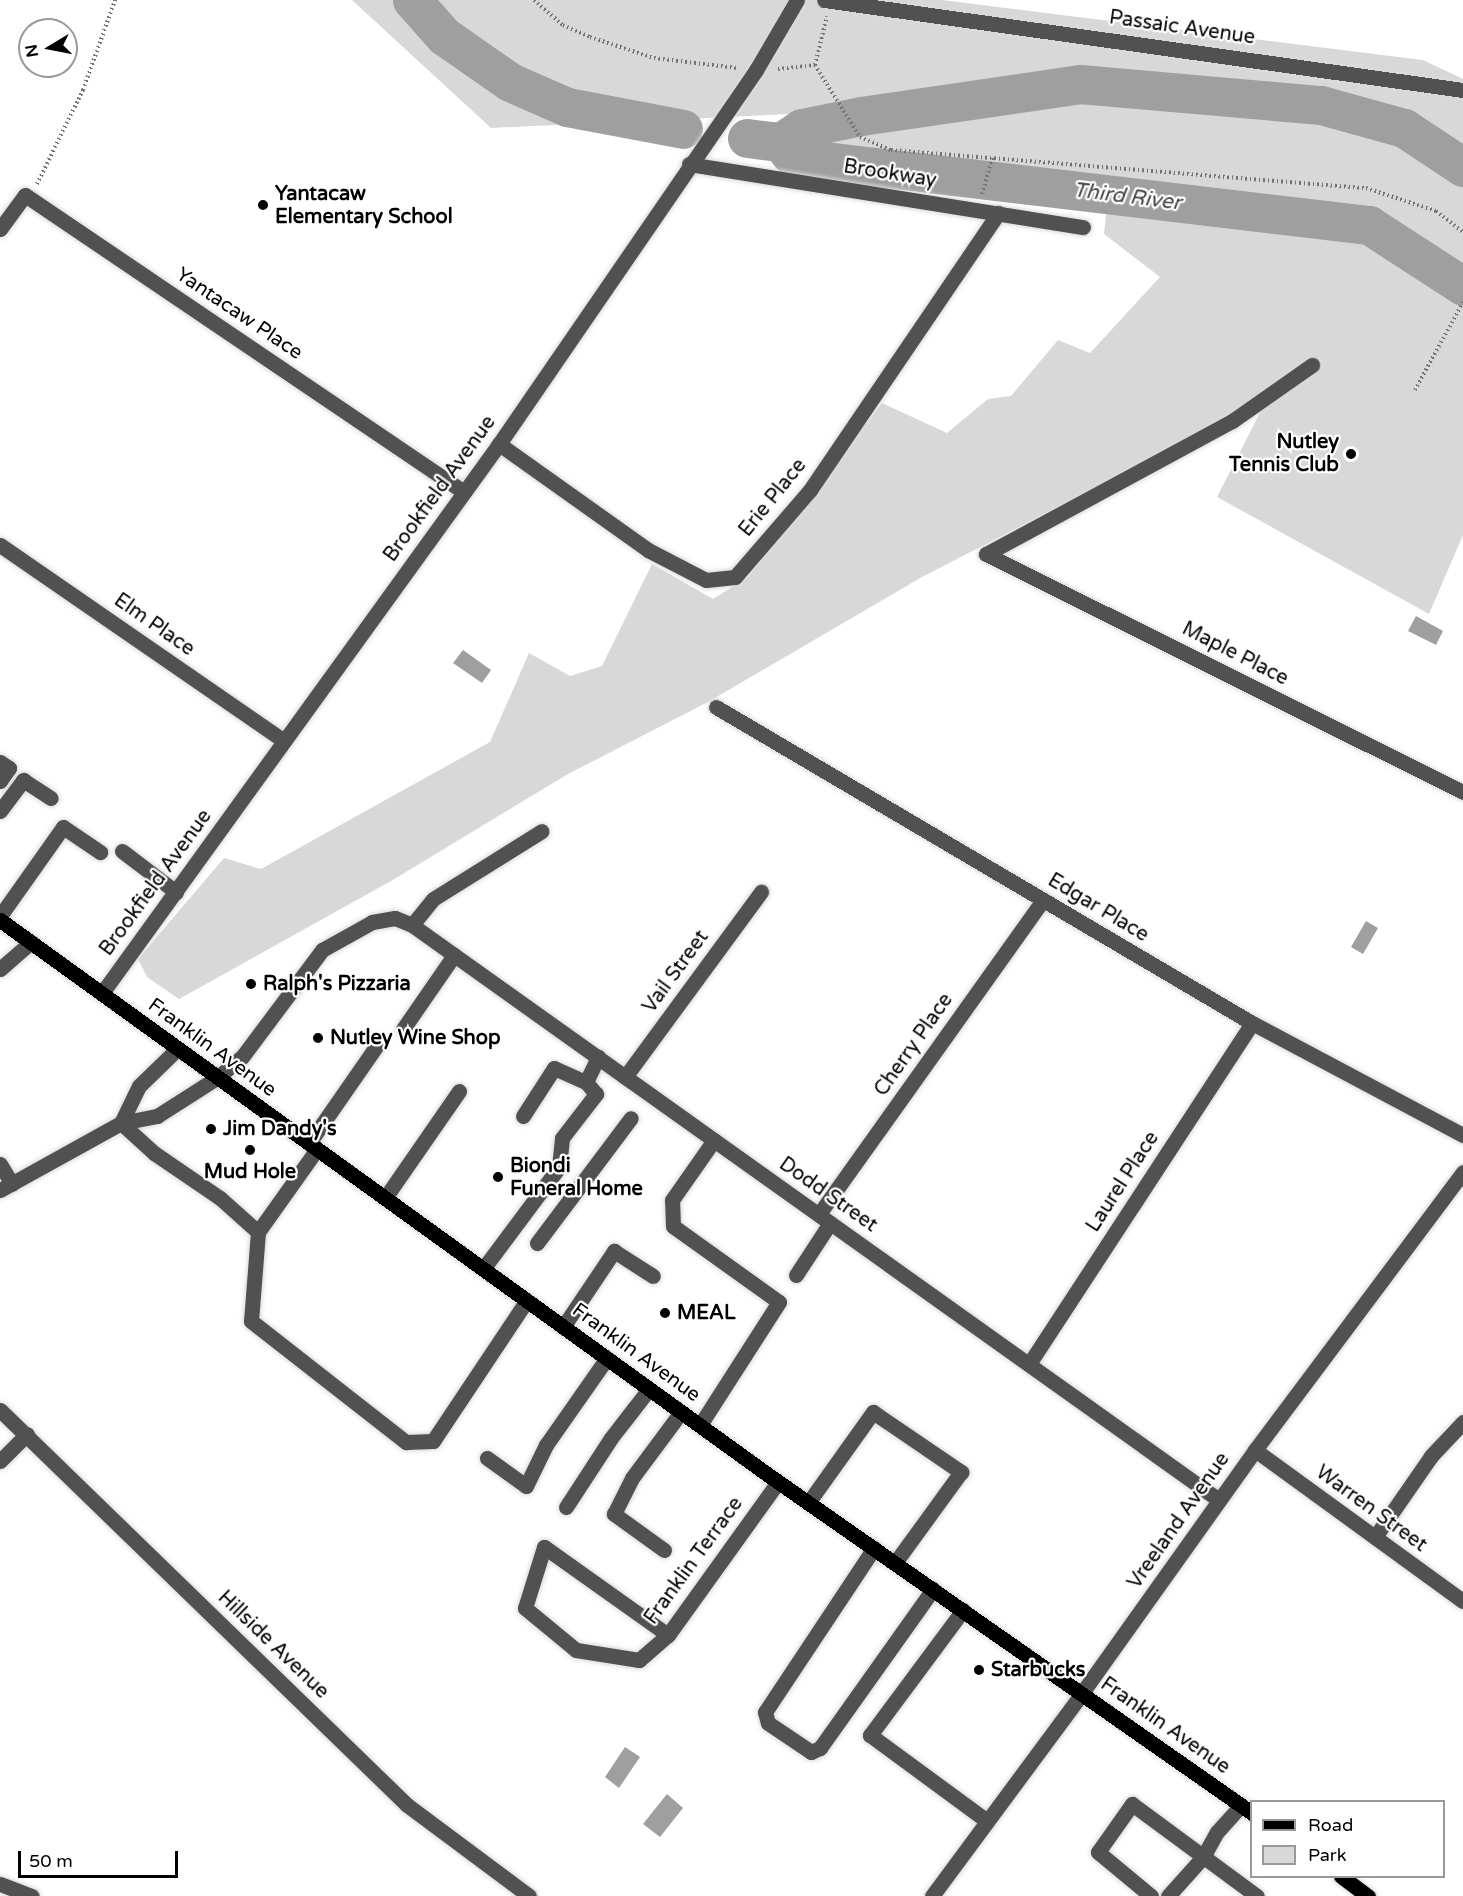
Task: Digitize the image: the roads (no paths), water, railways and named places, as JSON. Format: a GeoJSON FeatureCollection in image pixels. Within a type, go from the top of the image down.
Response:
{"type":"FeatureCollection","features":[{"type":"Feature","properties":{"kind":"main road","name":"Franklin Avenue"},"geometry":{"type":"LineString","coordinates":[[0,920],[778,1482],[1246,1809]]}},
{"type":"Feature","properties":{"kind":"main road"},"geometry":{"type":"LineString","coordinates":[[1344,1878],[1368,1896]]}},
{"type":"Feature","properties":{"kind":"street","name":"Brookfield Avenue"},"geometry":{"type":"LineString","coordinates":[[102,993],[499,444],[689,164],[756,70],[797,0]]}},
{"type":"Feature","properties":{"kind":"street","name":"Passaic Avenue"},"geometry":{"type":"LineString","coordinates":[[827,0],[1463,90]]}},
{"type":"Feature","properties":{"kind":"street","name":"Brookway"},"geometry":{"type":"LineString","coordinates":[[689,164],[1083,227]]}},
{"type":"Feature","properties":{"kind":"street","name":"Yantacaw Place"},"geometry":{"type":"LineString","coordinates":[[0,229],[25,195],[464,492]]}},
{"type":"Feature","properties":{"kind":"street","name":"Erie Place"},"geometry":{"type":"LineString","coordinates":[[499,444],[648,550],[706,580],[735,577],[810,490],[998,213]]}},
{"type":"Feature","properties":{"kind":"street","name":"Maple Place"},"geometry":{"type":"LineString","coordinates":[[1312,365],[1232,421],[986,554],[1463,792]]}},
{"type":"Feature","properties":{"kind":"street","name":"Elm Place"},"geometry":{"type":"LineString","coordinates":[[0,545],[284,741]]}},
{"type":"Feature","properties":{"kind":"street","name":"Edgar Place"},"geometry":{"type":"LineString","coordinates":[[716,707],[1252,1023],[1463,1135]]}},
{"type":"Feature","properties":{"kind":"street"},"geometry":{"type":"LineString","coordinates":[[0,762],[9,768],[0,781]]}},
{"type":"Feature","properties":{"kind":"street"},"geometry":{"type":"LineString","coordinates":[[0,811],[23,780],[51,798]]}},
{"type":"Feature","properties":{"kind":"street"},"geometry":{"type":"LineString","coordinates":[[0,916],[63,826],[100,852]]}},
{"type":"Feature","properties":{"kind":"street"},"geometry":{"type":"LineString","coordinates":[[0,1164],[6,1187],[121,1122],[157,1116],[218,1077],[242,1057],[322,950],[372,922],[395,918],[412,925],[433,899],[542,831]]}},
{"type":"Feature","properties":{"kind":"street"},"geometry":{"type":"LineString","coordinates":[[122,851],[176,892]]}},
{"type":"Feature","properties":{"kind":"street","name":"Vail Street"},"geometry":{"type":"LineString","coordinates":[[625,1077],[761,892]]}},
{"type":"Feature","properties":{"kind":"street","name":"Cherry Place"},"geometry":{"type":"LineString","coordinates":[[796,1275],[825,1218],[1043,900]]}},
{"type":"Feature","properties":{"kind":"street","name":"Dodd Street"},"geometry":{"type":"LineString","coordinates":[[412,925],[1219,1500]]}},
{"type":"Feature","properties":{"kind":"street"},"geometry":{"type":"LineString","coordinates":[[0,969],[31,942]]}},
{"type":"Feature","properties":{"kind":"street"},"geometry":{"type":"LineString","coordinates":[[403,1029],[454,955]]}},
{"type":"Feature","properties":{"kind":"street","name":"Laurel Place"},"geometry":{"type":"LineString","coordinates":[[1029,1364],[1252,1023]]}},
{"type":"Feature","properties":{"kind":"street"},"geometry":{"type":"LineString","coordinates":[[380,1041],[258,1232],[251,1321],[406,1442],[433,1441],[526,1300]]}},
{"type":"Feature","properties":{"kind":"street"},"geometry":{"type":"LineString","coordinates":[[121,1122],[139,1086],[177,1048]]}},
{"type":"Feature","properties":{"kind":"street"},"geometry":{"type":"LineString","coordinates":[[586,1082],[598,1057]]}},
{"type":"Feature","properties":{"kind":"street"},"geometry":{"type":"LineString","coordinates":[[483,1269],[559,1167],[562,1138],[596,1094],[586,1082],[554,1068],[523,1116]]}},
{"type":"Feature","properties":{"kind":"street"},"geometry":{"type":"LineString","coordinates":[[385,1198],[459,1091]]}},
{"type":"Feature","properties":{"kind":"street"},"geometry":{"type":"LineString","coordinates":[[537,1243],[631,1118]]}},
{"type":"Feature","properties":{"kind":"street"},"geometry":{"type":"LineString","coordinates":[[121,1122],[154,1153],[220,1198],[258,1232]]}},
{"type":"Feature","properties":{"kind":"street"},"geometry":{"type":"LineString","coordinates":[[700,1425],[778,1302],[673,1226],[672,1200],[714,1140]]}},
{"type":"Feature","properties":{"kind":"street"},"geometry":{"type":"LineString","coordinates":[[559,1167],[582,1183]]}},
{"type":"Feature","properties":{"kind":"street","name":"Vreeland Avenue"},"geometry":{"type":"LineString","coordinates":[[932,1896],[1082,1693],[1255,1450],[1463,1172]]}},
{"type":"Feature","properties":{"kind":"street"},"geometry":{"type":"LineString","coordinates":[[563,1327],[614,1251],[652,1276]]}},
{"type":"Feature","properties":{"kind":"street"},"geometry":{"type":"LineString","coordinates":[[488,1458],[526,1486],[546,1445],[607,1358]]}},
{"type":"Feature","properties":{"kind":"street"},"geometry":{"type":"LineString","coordinates":[[566,1507],[611,1438],[649,1389]]}},
{"type":"Feature","properties":{"kind":"street","name":"Hillside Avenue"},"geometry":{"type":"LineString","coordinates":[[0,1410],[408,1804],[529,1896]]}},
{"type":"Feature","properties":{"kind":"street"},"geometry":{"type":"LineString","coordinates":[[664,1551],[614,1514],[632,1478],[681,1412]]}},
{"type":"Feature","properties":{"kind":"street"},"geometry":{"type":"LineString","coordinates":[[808,1503],[873,1412],[961,1473],[895,1563]]}},
{"type":"Feature","properties":{"kind":"street"},"geometry":{"type":"LineString","coordinates":[[1375,1537],[1425,1465],[1463,1422]]}},
{"type":"Feature","properties":{"kind":"street"},"geometry":{"type":"LineString","coordinates":[[0,1461],[27,1434]]}},
{"type":"Feature","properties":{"kind":"street","name":"Warren Street"},"geometry":{"type":"LineString","coordinates":[[1255,1450],[1463,1601]]}},
{"type":"Feature","properties":{"kind":"street","name":"Franklin Terrace"},"geometry":{"type":"LineString","coordinates":[[668,1635],[544,1547],[525,1608],[576,1650],[639,1660],[668,1635],[778,1482]]}},
{"type":"Feature","properties":{"kind":"street"},"geometry":{"type":"LineString","coordinates":[[874,1548],[765,1712],[768,1723],[811,1752],[820,1748],[933,1589]]}},
{"type":"Feature","properties":{"kind":"street"},"geometry":{"type":"LineString","coordinates":[[963,1610],[870,1735],[987,1821]]}},
{"type":"Feature","properties":{"kind":"street"},"geometry":{"type":"LineString","coordinates":[[1151,1896],[1098,1852],[1132,1804],[1257,1896]]}},
{"type":"Feature","properties":{"kind":"street"},"geometry":{"type":"LineString","coordinates":[[1168,1896],[1203,1857],[1217,1832],[1246,1809]]}},
{"type":"Feature","properties":{"kind":"street"},"geometry":{"type":"LineString","coordinates":[[0,1884],[32,1896]]}},
{"type":"Feature","properties":{"kind":"waterway","name":"Third River"},"geometry":{"type":"LineString","coordinates":[[412,0],[444,36],[510,82],[567,107],[683,129]]}},
{"type":"Feature","properties":{"kind":"waterway","name":"Third River"},"geometry":{"type":"LineString","coordinates":[[747,138],[781,142],[802,128],[861,116],[1080,84],[1321,105],[1404,128],[1463,167]]}},
{"type":"Feature","properties":{"kind":"waterway","name":"Third River"},"geometry":{"type":"LineString","coordinates":[[781,142],[790,154],[825,161],[1369,225],[1463,286]]}},
{"type":"Feature","properties":{"kind":"place","name":"Yantacaw Elementary School"},"geometry":{"type":"Point","coordinates":[263,205]}},
{"type":"Feature","properties":{"kind":"place","name":"Nutley Tennis Club"},"geometry":{"type":"Point","coordinates":[1351,454]}},
{"type":"Feature","properties":{"kind":"place","name":"Ralph's Pizzaria"},"geometry":{"type":"Point","coordinates":[251,984]}},
{"type":"Feature","properties":{"kind":"place","name":"Nutley Wine Shop"},"geometry":{"type":"Point","coordinates":[318,1038]}},
{"type":"Feature","properties":{"kind":"place","name":"Jim Dandy's"},"geometry":{"type":"Point","coordinates":[211,1129]}},
{"type":"Feature","properties":{"kind":"place","name":"Mud Hole"},"geometry":{"type":"Point","coordinates":[250,1150]}},
{"type":"Feature","properties":{"kind":"place","name":"Biondi Funeral Home"},"geometry":{"type":"Point","coordinates":[498,1177]}},
{"type":"Feature","properties":{"kind":"place","name":"MEAL"},"geometry":{"type":"Point","coordinates":[665,1313]}},
{"type":"Feature","properties":{"kind":"place","name":"Starbucks"},"geometry":{"type":"Point","coordinates":[979,1670]}}]}
